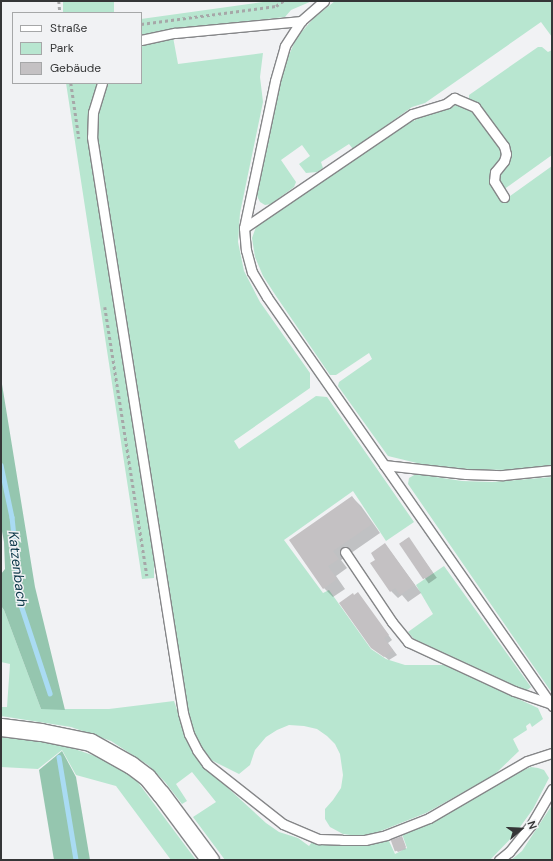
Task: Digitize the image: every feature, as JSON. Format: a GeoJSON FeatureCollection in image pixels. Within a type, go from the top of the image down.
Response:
{"type":"FeatureCollection","features":[{"type":"Feature","properties":{"kind":"street"},"geometry":{"type":"LineString","coordinates":[[1,727],[41,732],[90,742],[126,762],[147,777],[210,860]]}},
{"type":"Feature","properties":{"kind":"lane"},"geometry":{"type":"LineString","coordinates":[[324,1],[301,21],[285,46],[275,82],[244,228],[246,250],[252,272],[266,297],[551,705]]}},
{"type":"Feature","properties":{"kind":"lane"},"geometry":{"type":"LineString","coordinates":[[142,40],[175,33],[301,21]]}},
{"type":"Feature","properties":{"kind":"lane"},"geometry":{"type":"LineString","coordinates":[[102,84],[93,112],[92,137],[183,713],[188,734],[197,750],[207,764],[282,824],[319,838],[342,840],[365,840],[386,835],[429,818],[527,761],[552,753]]}},
{"type":"Feature","properties":{"kind":"lane"},"geometry":{"type":"LineString","coordinates":[[244,228],[412,114],[447,103],[454,98],[475,106],[504,146],[506,154],[504,161],[495,172],[494,181],[504,197]]}},
{"type":"Feature","properties":{"kind":"lane"},"geometry":{"type":"LineString","coordinates":[[384,466],[466,474],[503,475],[552,470]]}},
{"type":"Feature","properties":{"kind":"lane"},"geometry":{"type":"LineString","coordinates":[[345,552],[392,622],[408,642],[514,691],[551,705]]}},
{"type":"Feature","properties":{"kind":"lane"},"geometry":{"type":"LineString","coordinates":[[499,860],[509,852],[531,825],[552,789]]}},
{"type":"Feature","properties":{"kind":"path"},"geometry":{"type":"LineString","coordinates":[[59,1],[60,12]]}},
{"type":"Feature","properties":{"kind":"path"},"geometry":{"type":"LineString","coordinates":[[142,24],[276,6],[283,1]]}},
{"type":"Feature","properties":{"kind":"path"},"geometry":{"type":"LineString","coordinates":[[71,84],[81,146]]}},
{"type":"Feature","properties":{"kind":"path"},"geometry":{"type":"LineString","coordinates":[[105,302],[147,576]]}},
{"type":"Feature","properties":{"kind":"green space"},"geometry":{"type":"Polygon","coordinates":[[[63,1],[114,1],[114,12],[63,12],[63,1]]]}},
{"type":"Feature","properties":{"kind":"green space"},"geometry":{"type":"Polygon","coordinates":[[[270,1],[312,1],[291,10],[285,17],[159,31],[142,35],[142,19],[270,1]]]}},
{"type":"Feature","properties":{"kind":"green space"},"geometry":{"type":"Polygon","coordinates":[[[335,1],[552,1],[552,37],[541,22],[425,103],[412,107],[353,149],[349,144],[321,162],[323,168],[317,172],[306,173],[299,164],[310,156],[302,145],[281,160],[296,182],[294,187],[271,204],[265,205],[260,202],[257,196],[282,76],[288,57],[297,37],[314,18],[335,1]]]}},
{"type":"Feature","properties":{"kind":"green space"},"geometry":{"type":"Polygon","coordinates":[[[173,37],[178,64],[263,53],[260,77],[263,102],[240,213],[238,242],[244,271],[260,302],[310,373],[310,388],[234,441],[239,449],[316,396],[327,397],[414,522],[386,541],[353,491],[284,540],[323,593],[329,590],[371,649],[386,659],[405,665],[444,665],[538,708],[543,719],[532,727],[530,723],[526,726],[527,730],[513,739],[519,751],[494,775],[426,813],[373,834],[357,836],[343,834],[330,827],[325,819],[325,809],[341,788],[343,775],[340,754],[335,744],[317,729],[289,725],[277,730],[266,737],[255,750],[250,765],[239,774],[209,759],[199,746],[187,714],[96,130],[97,113],[106,84],[142,84],[142,44],[173,37]]]}},
{"type":"Feature","properties":{"kind":"green space"},"geometry":{"type":"Polygon","coordinates":[[[538,47],[542,47],[548,52],[552,50],[552,155],[503,190],[498,178],[498,173],[510,157],[480,108],[469,99],[469,95],[538,47]]]}},
{"type":"Feature","properties":{"kind":"green space"},"geometry":{"type":"Polygon","coordinates":[[[66,84],[98,84],[89,113],[154,554],[154,578],[142,579],[66,84]]]}},
{"type":"Feature","properties":{"kind":"green space"},"geometry":{"type":"Polygon","coordinates":[[[457,104],[471,109],[501,149],[503,157],[494,169],[503,201],[552,166],[552,465],[506,470],[468,469],[421,464],[388,456],[338,386],[339,382],[372,359],[369,353],[336,375],[330,375],[263,276],[255,257],[252,238],[256,227],[412,118],[414,121],[419,117],[451,108],[457,104]]]}},
{"type":"Feature","properties":{"kind":"green space"},"geometry":{"type":"Polygon","coordinates":[[[1,378],[35,587],[65,710],[41,709],[4,610],[1,606],[1,574],[5,569],[4,542],[1,526],[1,378]]]}},
{"type":"Feature","properties":{"kind":"green space"},"geometry":{"type":"Polygon","coordinates":[[[416,474],[462,481],[492,482],[552,477],[552,693],[408,484],[409,478],[416,474]]]}},
{"type":"Feature","properties":{"kind":"green space"},"geometry":{"type":"Polygon","coordinates":[[[444,566],[531,687],[526,691],[414,639],[408,632],[433,614],[416,585],[444,566]]]}},
{"type":"Feature","properties":{"kind":"green space"},"geometry":{"type":"Polygon","coordinates":[[[1,606],[4,610],[41,709],[109,709],[174,701],[189,745],[205,767],[266,823],[279,832],[298,838],[309,846],[312,842],[328,845],[356,845],[375,843],[388,839],[395,854],[407,848],[402,834],[436,819],[514,774],[531,767],[544,770],[549,778],[533,809],[515,834],[490,860],[225,860],[193,817],[216,802],[192,772],[176,784],[187,801],[182,804],[165,782],[148,765],[111,741],[71,727],[1,716],[1,707],[7,707],[10,664],[1,662],[1,606]]]}},
{"type":"Feature","properties":{"kind":"green space"},"geometry":{"type":"Polygon","coordinates":[[[1,737],[40,740],[66,746],[95,756],[120,769],[137,781],[196,860],[171,860],[116,786],[76,775],[62,750],[38,769],[1,767],[1,737]]]}},
{"type":"Feature","properties":{"kind":"green space"},"geometry":{"type":"Polygon","coordinates":[[[62,751],[76,777],[90,860],[54,860],[39,770],[62,751]]]}},
{"type":"Feature","properties":{"kind":"green space"},"geometry":{"type":"Polygon","coordinates":[[[552,805],[552,860],[511,860],[522,851],[552,805]]]}},
{"type":"Feature","properties":{"kind":"building"},"geometry":{"type":"Polygon","coordinates":[[[352,496],[372,524],[333,551],[339,559],[328,566],[337,579],[323,589],[289,540],[352,496]]]}},
{"type":"Feature","properties":{"kind":"building"},"geometry":{"type":"Polygon","coordinates":[[[409,537],[433,573],[423,579],[399,544],[409,537]]]}},
{"type":"Feature","properties":{"kind":"building"},"geometry":{"type":"Polygon","coordinates":[[[385,543],[415,585],[400,595],[395,588],[390,592],[370,563],[375,560],[371,553],[385,543]]]}},
{"type":"Feature","properties":{"kind":"building"},"geometry":{"type":"Polygon","coordinates":[[[358,592],[389,635],[384,638],[393,650],[384,657],[371,648],[339,603],[353,593],[354,595],[358,592]]]}},
{"type":"Feature","properties":{"kind":"building"},"geometry":{"type":"Polygon","coordinates":[[[402,836],[406,847],[395,851],[391,840],[402,836]]]}},
{"type":"Feature","properties":{"kind":"waterway","name":"Katzenbach"},"geometry":{"type":"LineString","coordinates":[[1,465],[12,517],[21,605],[50,693]]}},
{"type":"Feature","properties":{"kind":"waterway","name":"Katzenbach"},"geometry":{"type":"LineString","coordinates":[[59,757],[76,860]]}}]}
